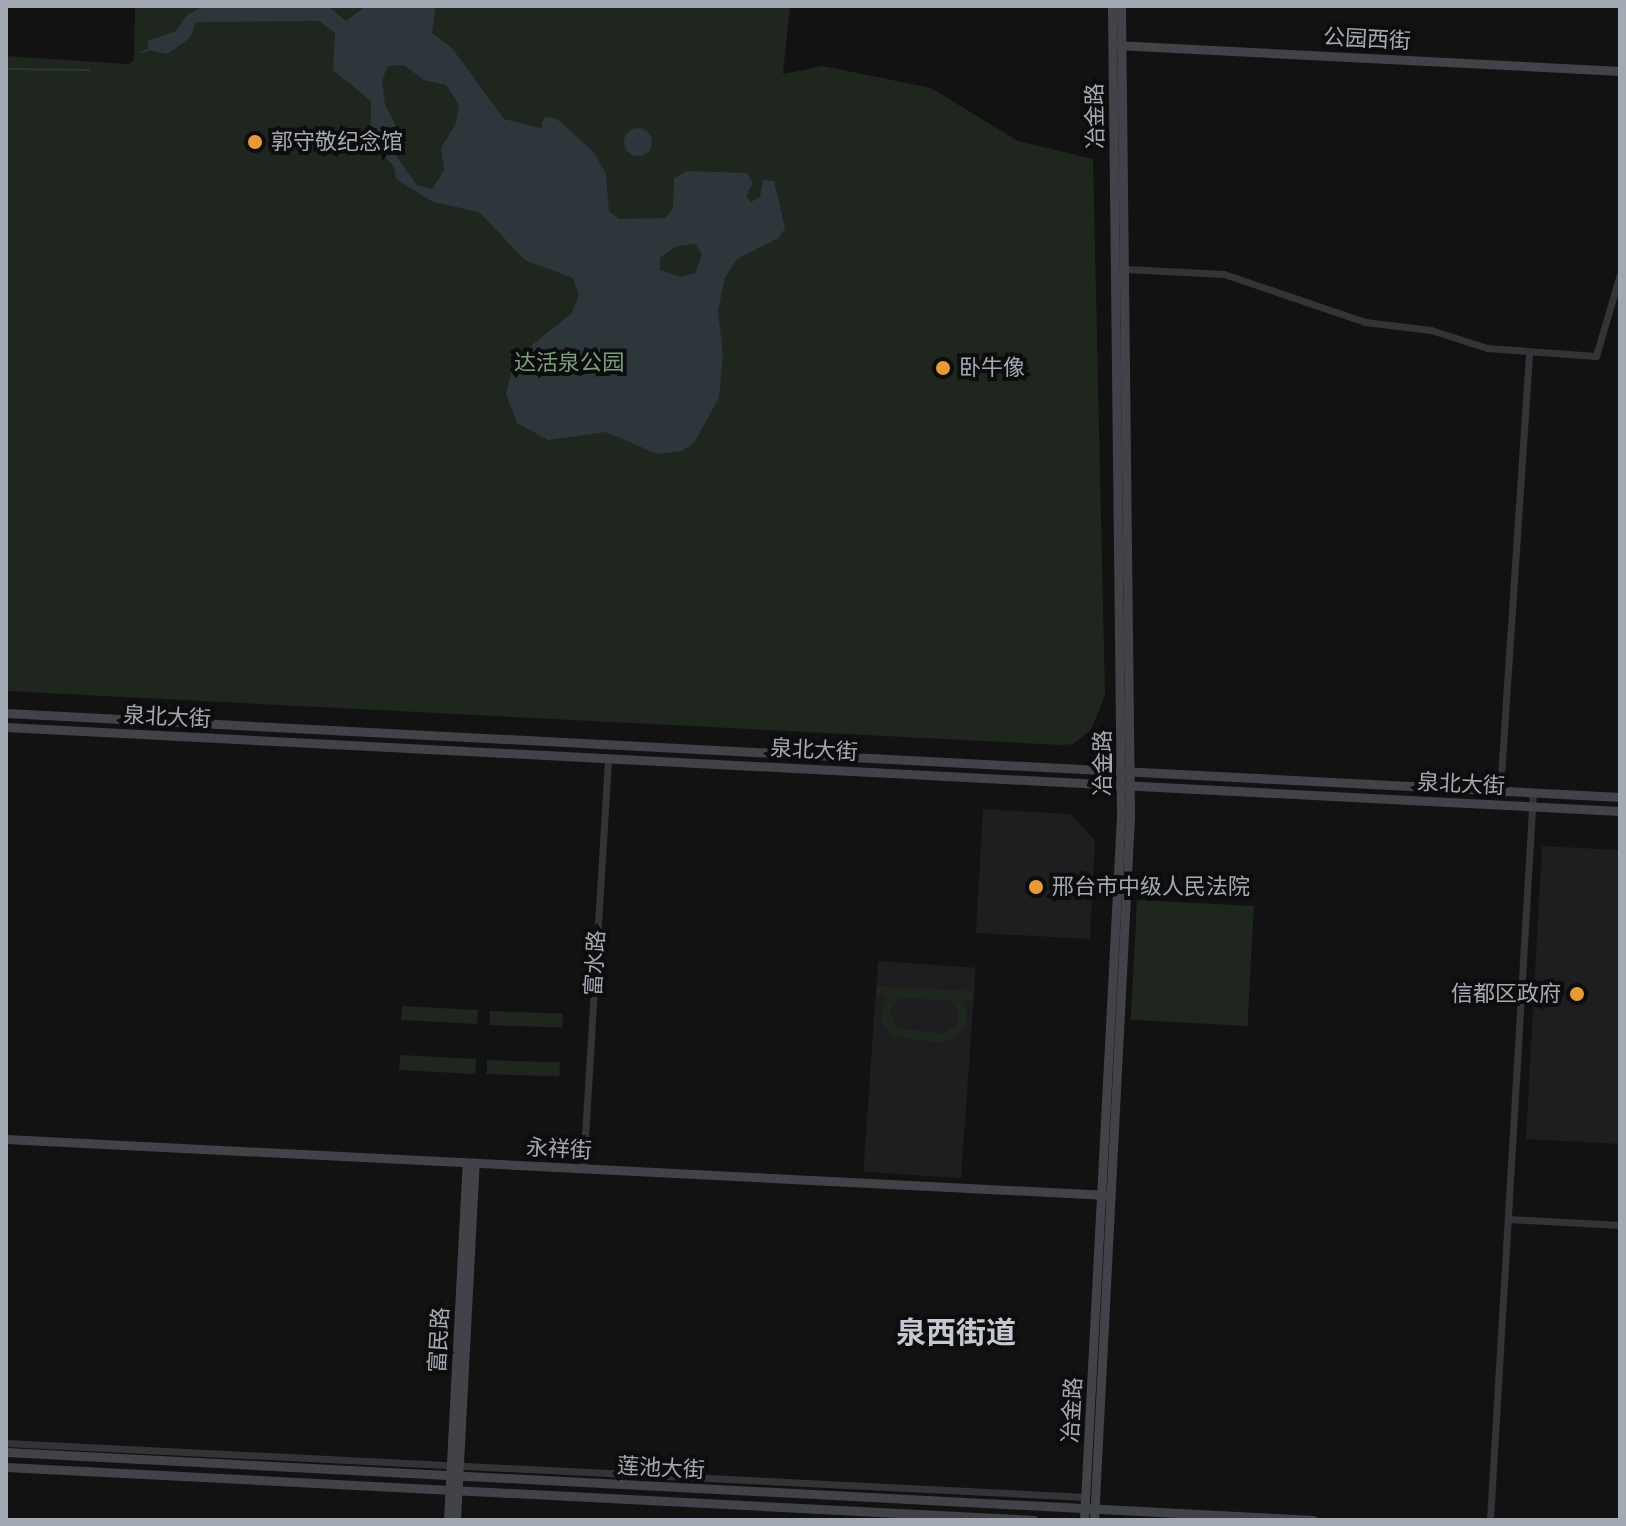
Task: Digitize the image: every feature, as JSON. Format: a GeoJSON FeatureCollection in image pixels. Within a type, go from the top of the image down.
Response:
{"type":"FeatureCollection","features":[{"type":"Feature","properties":{"kind":"main road","name":"冶金路"},"geometry":{"type":"LineString","coordinates":[[1084,1520],[1088,1505],[1106,1195],[1125,784],[1125,269],[1117,45],[1112,6]]}},
{"type":"Feature","properties":{"kind":"main road","name":"冶金路"},"geometry":{"type":"LineString","coordinates":[[1121,6],[1117,45],[1125,771]]}},
{"type":"Feature","properties":{"kind":"main road","name":"公园西街"},"geometry":{"type":"LineString","coordinates":[[1117,45],[1620,71]]}},
{"type":"Feature","properties":{"kind":"main road","name":"泉北大街"},"geometry":{"type":"LineString","coordinates":[[6,713],[1620,797]]}},
{"type":"Feature","properties":{"kind":"main road","name":"泉北大街"},"geometry":{"type":"LineString","coordinates":[[6,727],[1620,811]]}},
{"type":"Feature","properties":{"kind":"main road","name":"永祥街"},"geometry":{"type":"LineString","coordinates":[[6,1139],[1106,1195]]}},
{"type":"Feature","properties":{"kind":"main road","name":"富民路"},"geometry":{"type":"LineString","coordinates":[[456,1520],[454,1490],[471,1163]]}},
{"type":"Feature","properties":{"kind":"main road","name":"莲池大街"},"geometry":{"type":"LineString","coordinates":[[6,1452],[455,1471],[1313,1520]]}},
{"type":"Feature","properties":{"kind":"main road","name":"莲池大街"},"geometry":{"type":"LineString","coordinates":[[6,1467],[1034,1520]]}},
{"type":"Feature","properties":{"kind":"main road","name":"富民路"},"geometry":{"type":"LineString","coordinates":[[448,1520],[454,1490]]}},
{"type":"Feature","properties":{"kind":"main road","name":"冶金路"},"geometry":{"type":"LineString","coordinates":[[1088,1505],[1094,1520]]}},
{"type":"Feature","properties":{"kind":"street"},"geometry":{"type":"LineString","coordinates":[[1125,269],[1224,274],[1365,322],[1529,352],[1596,356],[1620,274]]}},
{"type":"Feature","properties":{"kind":"street"},"geometry":{"type":"LineString","coordinates":[[1500,791],[1529,352]]}},
{"type":"Feature","properties":{"kind":"street","name":"富水路"},"geometry":{"type":"LineString","coordinates":[[583,1169],[608,758]]}},
{"type":"Feature","properties":{"kind":"street"},"geometry":{"type":"LineString","coordinates":[[1490,1520],[1533,793]]}},
{"type":"Feature","properties":{"kind":"street"},"geometry":{"type":"LineString","coordinates":[[1508,1219],[1620,1225]]}},
{"type":"Feature","properties":{"kind":"street"},"geometry":{"type":"LineString","coordinates":[[6,1443],[455,1471]]}},
{"type":"Feature","properties":{"kind":"shaded area"},"geometry":{"type":"Polygon","coordinates":[[[204,6],[328,6],[346,21],[366,6],[436,6],[432,33],[452,48],[504,119],[541,128],[544,117],[557,119],[594,152],[606,174],[609,211],[619,219],[665,218],[673,209],[674,178],[687,171],[747,173],[753,183],[746,196],[751,202],[760,197],[763,180],[774,181],[785,228],[779,238],[737,259],[725,278],[718,310],[723,354],[719,398],[694,443],[682,451],[657,454],[606,432],[548,440],[517,423],[506,394],[512,369],[518,356],[571,314],[579,296],[573,278],[525,260],[479,212],[433,202],[396,179],[394,167],[371,140],[371,101],[333,70],[335,33],[319,21],[196,22],[190,38],[167,54],[148,50],[148,41],[176,31],[187,15],[204,6]],[[404,65],[388,66],[382,80],[385,105],[397,128],[394,153],[417,185],[432,189],[444,170],[441,148],[456,123],[459,105],[446,85],[424,80],[404,65]],[[696,244],[676,246],[660,258],[660,270],[681,277],[695,273],[702,255],[696,244]]]}},
{"type":"Feature","properties":{"kind":"shaded area"},"geometry":{"type":"Polygon","coordinates":[[[638,128],[648,132],[652,142],[648,152],[638,156],[628,152],[624,142],[628,132],[638,128]]]}},
{"type":"Feature","properties":{"kind":"shaded area","name":"邢台市中级人民法院"},"geometry":{"type":"Polygon","coordinates":[[[983,809],[1070,814],[1095,840],[1090,939],[976,933],[983,809]]]}},
{"type":"Feature","properties":{"kind":"shaded area","name":"信都区政府"},"geometry":{"type":"Polygon","coordinates":[[[1542,846],[1620,850],[1620,1144],[1526,1139],[1542,846]]]}},
{"type":"Feature","properties":{"kind":"shaded area"},"geometry":{"type":"Polygon","coordinates":[[[878,961],[976,968],[961,1178],[863,1171],[878,961]]]}},
{"type":"Feature","properties":{"kind":"green space","name":"达活泉公园"},"geometry":{"type":"Polygon","coordinates":[[[135,6],[790,6],[783,74],[823,66],[931,88],[1018,141],[1093,159],[1105,695],[1091,730],[1073,744],[1061,745],[6,691],[6,56],[128,64],[134,60],[135,6]]]}},
{"type":"Feature","properties":{"kind":"green space"},"geometry":{"type":"Polygon","coordinates":[[[1137,900],[1254,906],[1248,1026],[1131,1020],[1137,900]]]}},
{"type":"Feature","properties":{"kind":"green space"},"geometry":{"type":"Polygon","coordinates":[[[877,986],[973,991],[973,1000],[963,1000],[968,1016],[965,1029],[943,1043],[892,1036],[881,1021],[886,996],[876,994],[877,986]],[[900,998],[890,1011],[897,1028],[942,1034],[957,1024],[957,1009],[948,1000],[900,998]]]}},
{"type":"Feature","properties":{"kind":"green space"},"geometry":{"type":"Polygon","coordinates":[[[402,1006],[478,1010],[477,1024],[401,1020],[402,1006]]]}},
{"type":"Feature","properties":{"kind":"green space"},"geometry":{"type":"Polygon","coordinates":[[[490,1011],[563,1014],[562,1028],[490,1025],[490,1011]]]}},
{"type":"Feature","properties":{"kind":"green space"},"geometry":{"type":"Polygon","coordinates":[[[400,1055],[476,1059],[475,1074],[399,1070],[400,1055]]]}},
{"type":"Feature","properties":{"kind":"green space"},"geometry":{"type":"Polygon","coordinates":[[[487,1060],[560,1063],[559,1077],[487,1074],[487,1060]]]}},
{"type":"Feature","properties":{"kind":"waterway"},"geometry":{"type":"LineString","coordinates":[[141,52],[148,50]]}},
{"type":"Feature","properties":{"kind":"waterway"},"geometry":{"type":"LineString","coordinates":[[6,69],[89,70]]}},
{"type":"Feature","properties":{"kind":"place","name":"郭守敬纪念馆"},"geometry":{"type":"Point","coordinates":[255,142]}},
{"type":"Feature","properties":{"kind":"place","name":"卧牛像"},"geometry":{"type":"Point","coordinates":[943,368]}},
{"type":"Feature","properties":{"kind":"place","name":"邢台市中级人民法院"},"geometry":{"type":"Point","coordinates":[1036,887]}},
{"type":"Feature","properties":{"kind":"place","name":"信都区政府"},"geometry":{"type":"Point","coordinates":[1577,994]}},
{"type":"Feature","properties":{"kind":"district","name":"泉西街道"},"geometry":{"type":"Point","coordinates":[956,1332]}}]}
